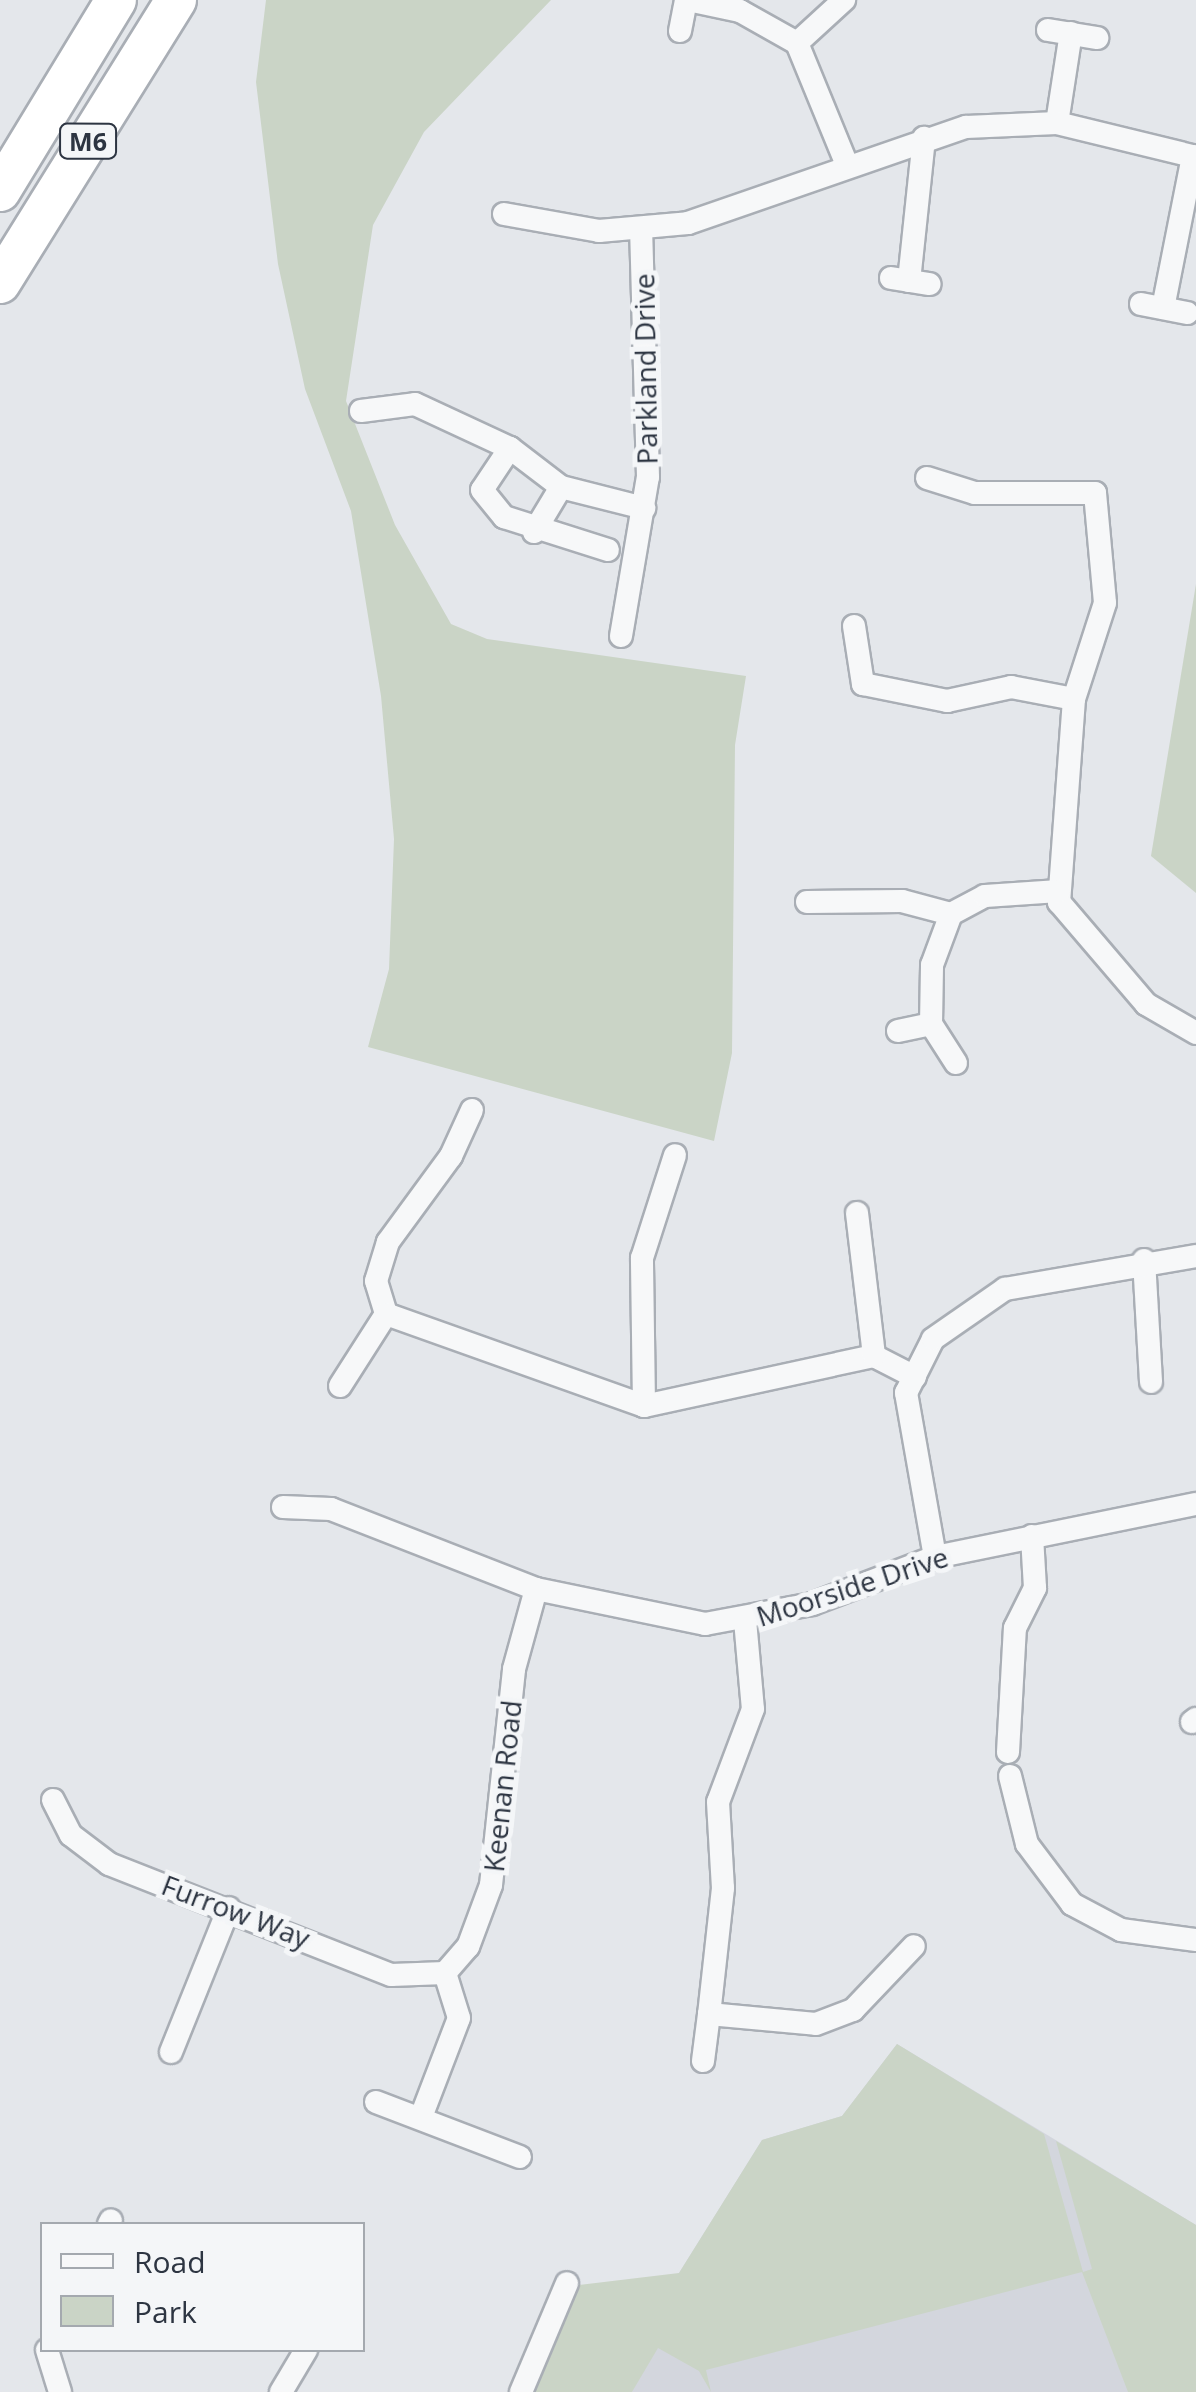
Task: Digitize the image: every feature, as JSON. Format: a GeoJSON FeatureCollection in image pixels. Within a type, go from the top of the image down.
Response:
{"type":"FeatureCollection","features":[{"type":"Feature","properties":{"kind":"highway","name":"M6"},"geometry":{"type":"LineString","coordinates":[[0,191],[116,0]]}},
{"type":"Feature","properties":{"kind":"highway","name":"M6"},"geometry":{"type":"LineString","coordinates":[[0,283],[176,0]]}},
{"type":"Feature","properties":{"kind":"street"},"geometry":{"type":"LineString","coordinates":[[680,31],[686,0],[740,11],[797,43],[848,165]]}},
{"type":"Feature","properties":{"kind":"street"},"geometry":{"type":"LineString","coordinates":[[797,43],[844,0]]}},
{"type":"Feature","properties":{"kind":"street"},"geometry":{"type":"LineString","coordinates":[[1057,122],[1059,31],[1097,38]]}},
{"type":"Feature","properties":{"kind":"street"},"geometry":{"type":"LineString","coordinates":[[504,214],[641,229],[750,206],[924,138],[1057,122],[1194,156],[1152,306],[1187,313]]}},
{"type":"Feature","properties":{"kind":"street"},"geometry":{"type":"LineString","coordinates":[[910,281],[924,138]]}},
{"type":"Feature","properties":{"kind":"street","name":"Parkland Drive"},"geometry":{"type":"LineString","coordinates":[[620,636],[644,508],[641,229]]}},
{"type":"Feature","properties":{"kind":"street"},"geometry":{"type":"LineString","coordinates":[[362,411],[416,404],[510,448],[561,487],[644,508]]}},
{"type":"Feature","properties":{"kind":"street"},"geometry":{"type":"LineString","coordinates":[[510,448],[482,490],[534,532],[608,550]]}},
{"type":"Feature","properties":{"kind":"street"},"geometry":{"type":"LineString","coordinates":[[927,478],[975,493],[1095,494],[1106,602],[1074,699],[1059,892],[1095,954],[1146,1004],[1196,1033]]}},
{"type":"Feature","properties":{"kind":"street"},"geometry":{"type":"LineString","coordinates":[[534,532],[561,487]]}},
{"type":"Feature","properties":{"kind":"street"},"geometry":{"type":"LineString","coordinates":[[854,626],[863,684],[947,701],[1010,687],[1074,699]]}},
{"type":"Feature","properties":{"kind":"street"},"geometry":{"type":"LineString","coordinates":[[956,1063],[931,1024],[932,965],[951,914],[985,896],[1059,892]]}},
{"type":"Feature","properties":{"kind":"street"},"geometry":{"type":"LineString","coordinates":[[807,902],[902,901],[951,914]]}},
{"type":"Feature","properties":{"kind":"street"},"geometry":{"type":"LineString","coordinates":[[898,1031],[931,1024]]}},
{"type":"Feature","properties":{"kind":"street"},"geometry":{"type":"LineString","coordinates":[[340,1386],[386,1314],[376,1281],[388,1242],[451,1156],[472,1110]]}},
{"type":"Feature","properties":{"kind":"street"},"geometry":{"type":"LineString","coordinates":[[644,1406],[642,1258],[675,1154]]}},
{"type":"Feature","properties":{"kind":"street"},"geometry":{"type":"LineString","coordinates":[[857,1213],[874,1356]]}},
{"type":"Feature","properties":{"kind":"street"},"geometry":{"type":"LineString","coordinates":[[935,1557],[906,1393],[933,1339],[1006,1289],[1144,1260],[1196,1256]]}},
{"type":"Feature","properties":{"kind":"street"},"geometry":{"type":"LineString","coordinates":[[1144,1260],[1151,1382]]}},
{"type":"Feature","properties":{"kind":"street"},"geometry":{"type":"LineString","coordinates":[[386,1314],[644,1406],[874,1356],[914,1377]]}},
{"type":"Feature","properties":{"kind":"street","name":"Moorside Drive"},"geometry":{"type":"LineString","coordinates":[[283,1507],[331,1508],[536,1589],[679,1623],[745,1620],[935,1557],[1196,1504]]}},
{"type":"Feature","properties":{"kind":"street"},"geometry":{"type":"LineString","coordinates":[[1008,1752],[1015,1628],[1035,1588],[1032,1536]]}},
{"type":"Feature","properties":{"kind":"street","name":"Keenan Road"},"geometry":{"type":"LineString","coordinates":[[445,1973],[468,1946],[491,1885],[514,1669],[536,1589]]}},
{"type":"Feature","properties":{"kind":"street"},"geometry":{"type":"LineString","coordinates":[[703,2061],[723,1888],[718,1802],[753,1708],[745,1620]]}},
{"type":"Feature","properties":{"kind":"street"},"geometry":{"type":"LineString","coordinates":[[1010,1776],[1027,1844],[1072,1904],[1121,1930],[1196,1940]]}},
{"type":"Feature","properties":{"kind":"street","name":"Furrow Way"},"geometry":{"type":"LineString","coordinates":[[53,1800],[94,1856],[391,1975],[445,1973]]}},
{"type":"Feature","properties":{"kind":"street"},"geometry":{"type":"LineString","coordinates":[[171,2052],[229,1908]]}},
{"type":"Feature","properties":{"kind":"street"},"geometry":{"type":"LineString","coordinates":[[709,2014],[816,2024],[853,2010],[914,1946]]}},
{"type":"Feature","properties":{"kind":"street"},"geometry":{"type":"LineString","coordinates":[[421,2117],[459,2018],[445,1973]]}},
{"type":"Feature","properties":{"kind":"street"},"geometry":{"type":"LineString","coordinates":[[376,2102],[520,2157]]}},
{"type":"Feature","properties":{"kind":"street"},"geometry":{"type":"LineString","coordinates":[[521,2392],[567,2283]]}},
{"type":"Feature","properties":{"kind":"street"},"geometry":{"type":"LineString","coordinates":[[47,2352],[60,2392]]}},
{"type":"Feature","properties":{"kind":"street"},"geometry":{"type":"LineString","coordinates":[[281,2392],[305,2352]]}},
{"type":"Feature","properties":{"kind":"shaded area"},"geometry":{"type":"Polygon","coordinates":[[[897,2044],[1196,2225],[1196,2392],[557,2392],[679,2273],[762,2140],[842,2116],[897,2044]]]}},
{"type":"Feature","properties":{"kind":"green space"},"geometry":{"type":"Polygon","coordinates":[[[266,0],[551,0],[424,132],[373,225],[346,401],[395,525],[451,624],[487,639],[746,676],[735,745],[732,1053],[714,1141],[368,1047],[389,969],[394,839],[381,696],[351,511],[305,389],[278,264],[256,82],[266,0]]]}},
{"type":"Feature","properties":{"kind":"green space"},"geometry":{"type":"Polygon","coordinates":[[[1196,584],[1196,893],[1151,856],[1196,584]]]}},
{"type":"Feature","properties":{"kind":"green space"},"geometry":{"type":"Polygon","coordinates":[[[897,2044],[1044,2134],[1083,2272],[1092,2269],[1056,2141],[1196,2225],[1196,2392],[1128,2392],[1082,2272],[706,2370],[711,2392],[699,2371],[658,2348],[632,2392],[534,2392],[579,2285],[679,2273],[762,2140],[842,2116],[897,2044]]]}}]}
